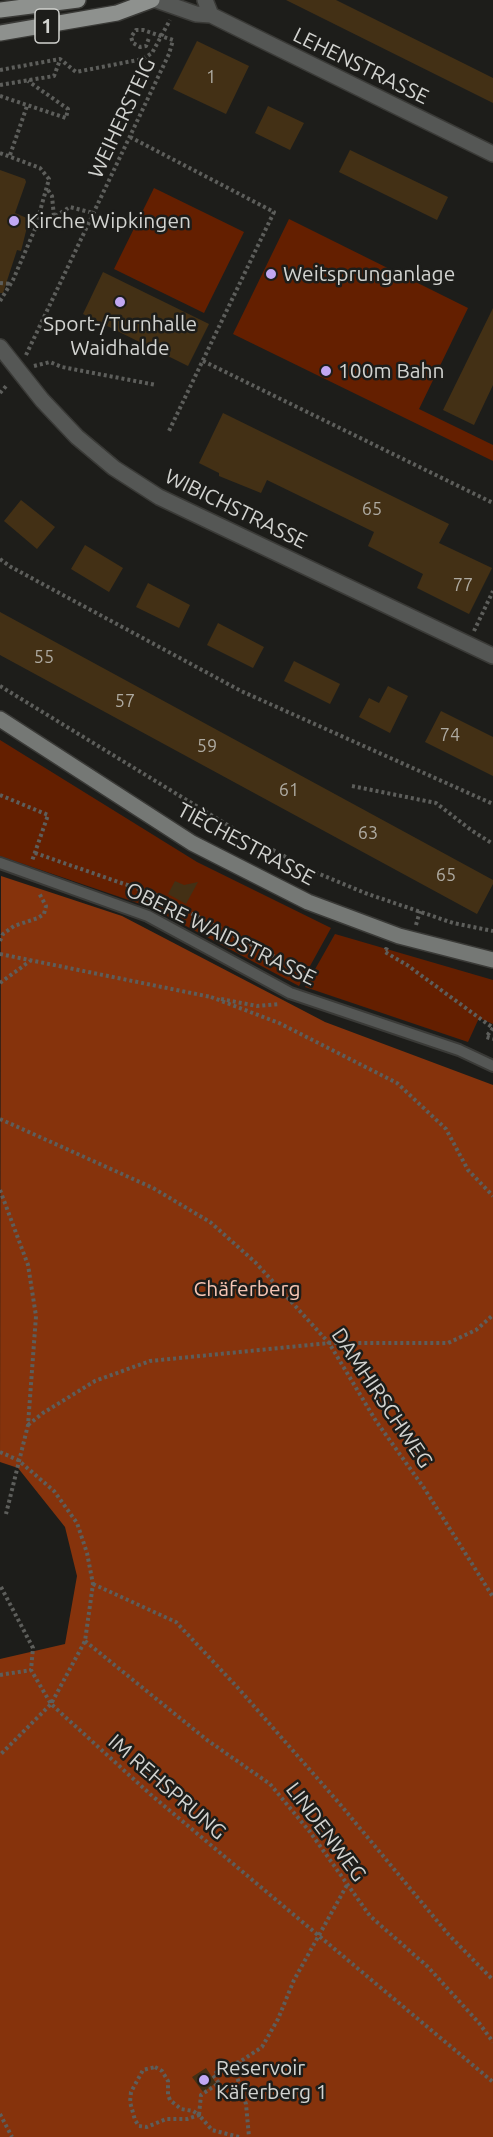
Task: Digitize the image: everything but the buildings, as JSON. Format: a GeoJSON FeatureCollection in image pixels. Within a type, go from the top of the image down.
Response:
{"type":"FeatureCollection","features":[{"type":"Feature","properties":{"kind":"main road","name":"1"},"geometry":{"type":"LineString","coordinates":[[0,10],[48,1],[78,0]]}},
{"type":"Feature","properties":{"kind":"main road","name":"1"},"geometry":{"type":"LineString","coordinates":[[0,33],[94,18],[117,13],[154,0]]}},
{"type":"Feature","properties":{"kind":"street","name":"LEHENSTRASSE"},"geometry":{"type":"LineString","coordinates":[[154,0],[196,14],[211,15],[493,154]]}},
{"type":"Feature","properties":{"kind":"street"},"geometry":{"type":"LineString","coordinates":[[206,0],[211,15]]}},
{"type":"Feature","properties":{"kind":"street","name":"WIBICHSTRASSE"},"geometry":{"type":"LineString","coordinates":[[0,347],[42,400],[77,437],[114,468],[159,497],[493,656]]}},
{"type":"Feature","properties":{"kind":"street","name":"TIÈCHESTRASSE"},"geometry":{"type":"LineString","coordinates":[[0,719],[192,843],[308,902],[399,936],[493,960]]}},
{"type":"Feature","properties":{"kind":"lane","name":"OBERE WAIDSTRASSE"},"geometry":{"type":"LineString","coordinates":[[0,863],[148,916],[290,993],[459,1050],[493,1066]]}},
{"type":"Feature","properties":{"kind":"path"},"geometry":{"type":"LineString","coordinates":[[0,70],[60,59],[76,72],[143,58],[152,53],[171,17]]}},
{"type":"Feature","properties":{"kind":"path"},"geometry":{"type":"LineString","coordinates":[[149,38],[146,46],[140,47],[133,44],[131,38],[134,32],[140,29],[162,35]]}},
{"type":"Feature","properties":{"kind":"path","name":"WEIHERSTEIG"},"geometry":{"type":"LineString","coordinates":[[19,369],[172,45],[173,40],[162,35]]}},
{"type":"Feature","properties":{"kind":"path"},"geometry":{"type":"LineString","coordinates":[[0,85],[54,76],[60,59]]}},
{"type":"Feature","properties":{"kind":"path"},"geometry":{"type":"LineString","coordinates":[[0,96],[66,118],[68,109],[28,81]]}},
{"type":"Feature","properties":{"kind":"path"},"geometry":{"type":"LineString","coordinates":[[10,155],[27,106]]}},
{"type":"Feature","properties":{"kind":"path"},"geometry":{"type":"LineString","coordinates":[[130,137],[274,212],[168,433]]}},
{"type":"Feature","properties":{"kind":"path"},"geometry":{"type":"LineString","coordinates":[[0,153],[40,168],[49,179],[35,229],[0,301]]}},
{"type":"Feature","properties":{"kind":"path"},"geometry":{"type":"LineString","coordinates":[[47,189],[52,195],[54,217],[69,207],[93,213]]}},
{"type":"Feature","properties":{"kind":"path"},"geometry":{"type":"LineString","coordinates":[[0,283],[10,284]]}},
{"type":"Feature","properties":{"kind":"path"},"geometry":{"type":"LineString","coordinates":[[202,361],[493,503]]}},
{"type":"Feature","properties":{"kind":"path"},"geometry":{"type":"LineString","coordinates":[[50,362],[62,367],[156,386]]}},
{"type":"Feature","properties":{"kind":"path"},"geometry":{"type":"LineString","coordinates":[[0,559],[241,692],[493,804]]}},
{"type":"Feature","properties":{"kind":"path"},"geometry":{"type":"LineString","coordinates":[[468,644],[493,591]]}},
{"type":"Feature","properties":{"kind":"path"},"geometry":{"type":"LineString","coordinates":[[0,686],[234,829],[300,865],[365,893],[453,923],[493,931]]}},
{"type":"Feature","properties":{"kind":"path"},"geometry":{"type":"LineString","coordinates":[[351,786],[436,803],[493,844]]}},
{"type":"Feature","properties":{"kind":"path"},"geometry":{"type":"LineString","coordinates":[[0,795],[48,814],[31,864]]}},
{"type":"Feature","properties":{"kind":"path"},"geometry":{"type":"LineString","coordinates":[[34,853],[156,895],[281,960]]}},
{"type":"Feature","properties":{"kind":"path"},"geometry":{"type":"LineString","coordinates":[[0,941],[3,934],[14,926],[44,914],[46,906],[44,899]]}},
{"type":"Feature","properties":{"kind":"path"},"geometry":{"type":"LineString","coordinates":[[416,923],[420,911]]}},
{"type":"Feature","properties":{"kind":"path"},"geometry":{"type":"LineString","coordinates":[[0,954],[257,1006],[278,1005],[290,993]]}},
{"type":"Feature","properties":{"kind":"path"},"geometry":{"type":"LineString","coordinates":[[391,956],[407,965],[493,1028],[486,1037],[493,1039]]}},
{"type":"Feature","properties":{"kind":"path"},"geometry":{"type":"LineString","coordinates":[[0,983],[30,960]]}},
{"type":"Feature","properties":{"kind":"path"},"geometry":{"type":"LineString","coordinates":[[211,997],[279,1023],[397,1083],[446,1129],[468,1170],[493,1196]]}},
{"type":"Feature","properties":{"kind":"path","name":"DAMHIRSCHWEG"},"geometry":{"type":"LineString","coordinates":[[0,1119],[153,1188],[210,1222],[255,1262],[329,1343],[376,1421],[424,1488],[493,1598]]}},
{"type":"Feature","properties":{"kind":"path"},"geometry":{"type":"LineString","coordinates":[[0,1190],[28,1265],[36,1316],[28,1425],[6,1514]]}},
{"type":"Feature","properties":{"kind":"path"},"geometry":{"type":"LineString","coordinates":[[28,1425],[95,1381],[150,1361],[329,1343],[448,1343],[476,1330],[493,1315]]}},
{"type":"Feature","properties":{"kind":"path"},"geometry":{"type":"LineString","coordinates":[[0,1452],[18,1460],[54,1491],[77,1523],[87,1552],[93,1584],[85,1641],[51,1704],[0,1755]]}},
{"type":"Feature","properties":{"kind":"path"},"geometry":{"type":"LineString","coordinates":[[93,1584],[176,1622],[238,1688],[339,1803],[448,1934],[493,1980]]}},
{"type":"Feature","properties":{"kind":"path"},"geometry":{"type":"LineString","coordinates":[[0,1675],[31,1670],[33,1648],[1,1587]]}},
{"type":"Feature","properties":{"kind":"path","name":"LINDENWEG"},"geometry":{"type":"LineString","coordinates":[[85,1641],[207,1740],[270,1784],[310,1832],[370,1916],[428,1967],[479,2023],[493,2042]]}},
{"type":"Feature","properties":{"kind":"path","name":"IM REHSPRUNG"},"geometry":{"type":"LineString","coordinates":[[31,1670],[51,1704],[150,1794],[493,2082]]}},
{"type":"Feature","properties":{"kind":"path"},"geometry":{"type":"LineString","coordinates":[[199,2115],[201,2095],[219,2084],[213,2075],[262,2047],[278,2019],[294,1980],[347,1885]]}},
{"type":"Feature","properties":{"kind":"path"},"geometry":{"type":"LineString","coordinates":[[241,2061],[236,2074],[246,2104],[249,2137]]}},
{"type":"Feature","properties":{"kind":"path"},"geometry":{"type":"LineString","coordinates":[[199,2115],[186,2119],[166,2119],[147,2127],[139,2126],[130,2102],[131,2092],[143,2070],[155,2067],[162,2072],[168,2081],[170,2100],[181,2109],[199,2115],[212,2130],[239,2137]]}},
{"type":"Feature","properties":{"kind":"path"},"geometry":{"type":"LineString","coordinates":[[0,2114],[12,2137]]}},
{"type":"Feature","properties":{"kind":"shaded area"},"geometry":{"type":"Polygon","coordinates":[[[154,188],[244,232],[204,313],[114,269],[154,188]]]}},
{"type":"Feature","properties":{"kind":"shaded area"},"geometry":{"type":"Polygon","coordinates":[[[289,219],[468,308],[419,409],[493,445],[493,461],[233,334],[289,219]]]}},
{"type":"Feature","properties":{"kind":"shaded area"},"geometry":{"type":"Polygon","coordinates":[[[0,740],[197,862],[331,928],[299,986],[152,908],[0,856],[0,740]]]}},
{"type":"Feature","properties":{"kind":"shaded area"},"geometry":{"type":"Polygon","coordinates":[[[335,934],[493,980],[493,1024],[479,1018],[468,1042],[305,987],[335,934]]]}},
{"type":"Feature","properties":{"kind":"green space","name":"Chäferberg"},"geometry":{"type":"Polygon","coordinates":[[[1,876],[122,916],[325,1022],[493,1085],[493,2137],[0,2137],[0,1659],[65,1644],[77,1576],[65,1527],[18,1468],[0,1462],[1,876]]]}},
{"type":"Feature","properties":{"kind":"place","name":"Kirche Wipkingen"},"geometry":{"type":"Point","coordinates":[14,221]}},
{"type":"Feature","properties":{"kind":"place","name":"Weitsprunganlage"},"geometry":{"type":"Point","coordinates":[271,274]}},
{"type":"Feature","properties":{"kind":"place","name":"Sport-/Turnhalle Waidhalde"},"geometry":{"type":"Point","coordinates":[120,302]}},
{"type":"Feature","properties":{"kind":"place","name":"100m Bahn"},"geometry":{"type":"Point","coordinates":[326,371]}},
{"type":"Feature","properties":{"kind":"place","name":"Reservoir Käferberg 1"},"geometry":{"type":"Point","coordinates":[204,2080]}}]}
